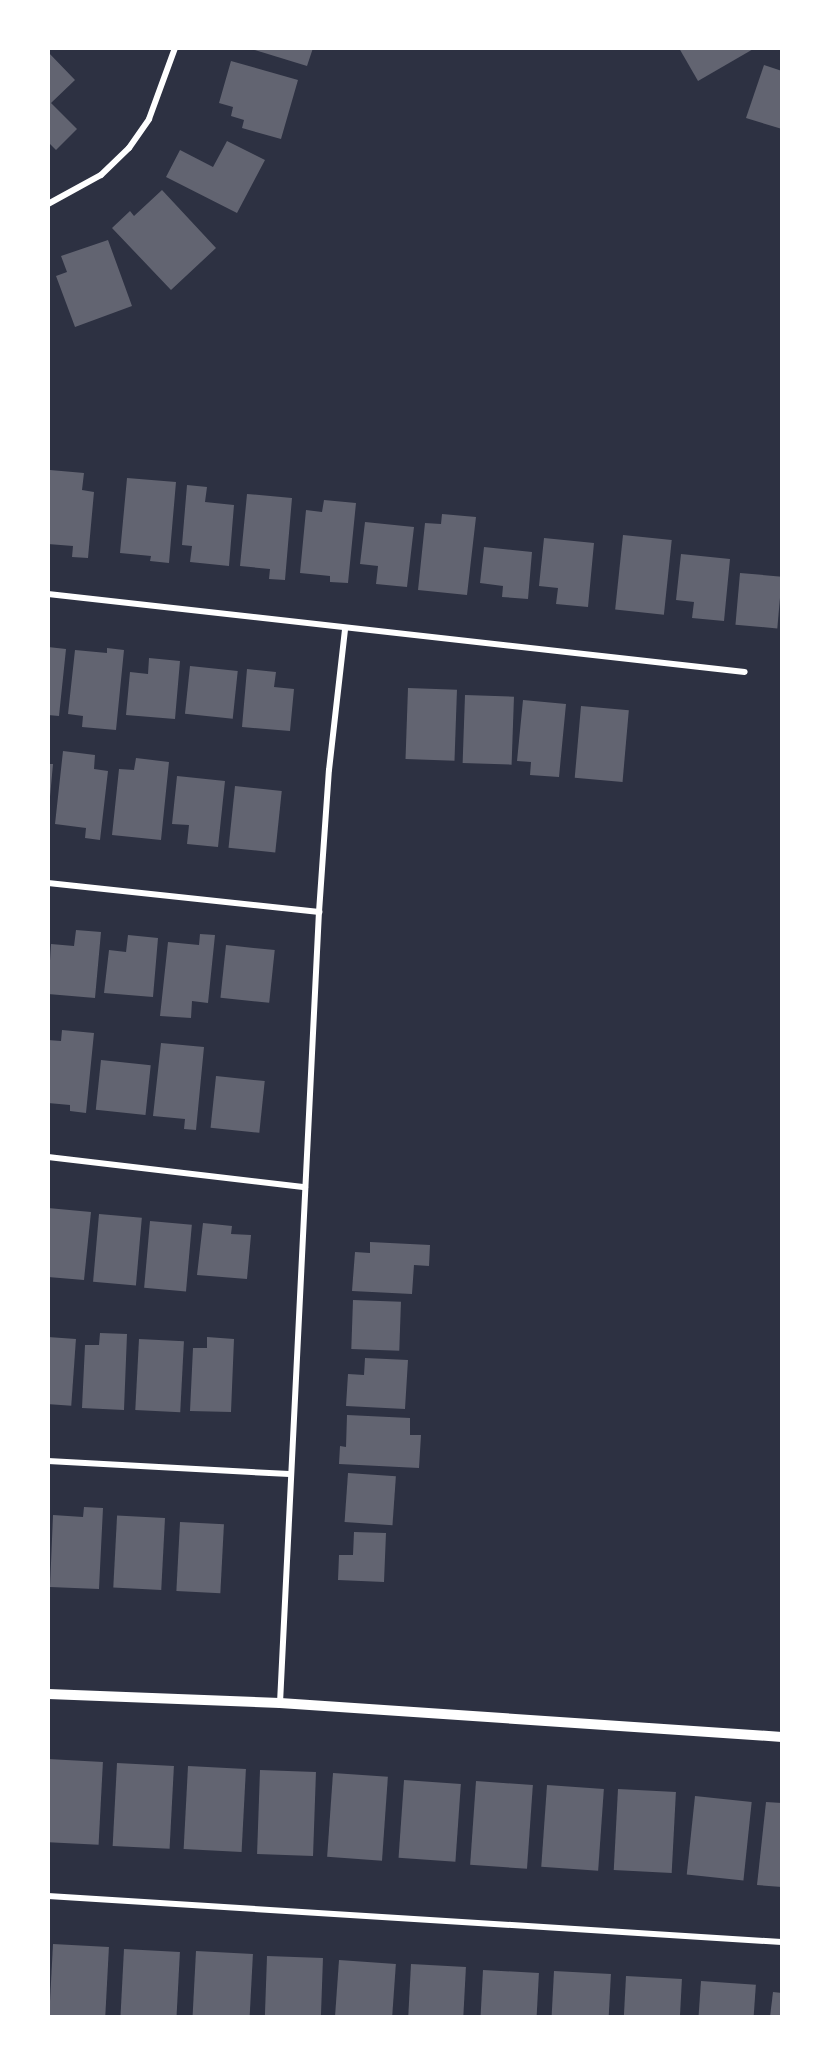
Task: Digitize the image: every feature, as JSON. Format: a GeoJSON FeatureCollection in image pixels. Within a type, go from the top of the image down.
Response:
{"type":"FeatureCollection","features":[{"type":"Feature","properties":{"kind":"street"},"geometry":{"type":"LineString","coordinates":[[48,204],[101,175],[129,148],[149,119],[175,48]]}},
{"type":"Feature","properties":{"kind":"street"},"geometry":{"type":"LineString","coordinates":[[48,594],[745,672]]}},
{"type":"Feature","properties":{"kind":"street"},"geometry":{"type":"LineString","coordinates":[[280,1703],[320,912],[329,770],[345,629]]}},
{"type":"Feature","properties":{"kind":"street"},"geometry":{"type":"LineString","coordinates":[[48,883],[320,912]]}},
{"type":"Feature","properties":{"kind":"street"},"geometry":{"type":"LineString","coordinates":[[48,1157],[305,1187]]}},
{"type":"Feature","properties":{"kind":"street"},"geometry":{"type":"LineString","coordinates":[[48,1461],[290,1474]]}},
{"type":"Feature","properties":{"kind":"street"},"geometry":{"type":"LineString","coordinates":[[48,1694],[280,1703],[782,1737]]}},
{"type":"Feature","properties":{"kind":"street"},"geometry":{"type":"LineString","coordinates":[[48,1896],[782,1942]]}},
{"type":"Feature","properties":{"kind":"building"},"geometry":{"type":"Polygon","coordinates":[[[248,48],[313,48],[307,66],[248,48]]]}},
{"type":"Feature","properties":{"kind":"building"},"geometry":{"type":"Polygon","coordinates":[[[679,48],[755,48],[698,81],[679,48]]]}},
{"type":"Feature","properties":{"kind":"building"},"geometry":{"type":"Polygon","coordinates":[[[48,52],[75,80],[51,103],[77,129],[56,150],[48,142],[48,52]]]}},
{"type":"Feature","properties":{"kind":"building"},"geometry":{"type":"Polygon","coordinates":[[[231,61],[298,80],[281,139],[242,128],[244,120],[231,116],[233,107],[219,103],[231,61]]]}},
{"type":"Feature","properties":{"kind":"building"},"geometry":{"type":"Polygon","coordinates":[[[764,65],[782,71],[782,129],[746,118],[764,65]]]}},
{"type":"Feature","properties":{"kind":"building"},"geometry":{"type":"Polygon","coordinates":[[[227,141],[265,160],[237,213],[166,177],[180,150],[213,167],[227,141]]]}},
{"type":"Feature","properties":{"kind":"building"},"geometry":{"type":"Polygon","coordinates":[[[162,190],[216,248],[171,290],[112,228],[130,211],[134,216],[162,190]]]}},
{"type":"Feature","properties":{"kind":"building"},"geometry":{"type":"Polygon","coordinates":[[[108,240],[132,306],[75,327],[56,276],[67,272],[61,256],[108,240]]]}},
{"type":"Feature","properties":{"kind":"building"},"geometry":{"type":"Polygon","coordinates":[[[50,470],[84,473],[82,490],[94,492],[88,558],[72,557],[73,546],[48,544],[50,470]]]}},
{"type":"Feature","properties":{"kind":"building"},"geometry":{"type":"Polygon","coordinates":[[[127,478],[176,482],[169,563],[150,561],[151,556],[120,553],[127,478]]]}},
{"type":"Feature","properties":{"kind":"building"},"geometry":{"type":"Polygon","coordinates":[[[187,485],[207,487],[205,502],[234,505],[229,566],[190,562],[192,546],[182,545],[187,485]]]}},
{"type":"Feature","properties":{"kind":"building"},"geometry":{"type":"Polygon","coordinates":[[[247,494],[292,498],[285,580],[269,579],[270,569],[240,566],[247,494]]]}},
{"type":"Feature","properties":{"kind":"building"},"geometry":{"type":"Polygon","coordinates":[[[324,500],[356,503],[348,583],[330,582],[330,576],[300,573],[306,510],[322,512],[324,500]]]}},
{"type":"Feature","properties":{"kind":"building"},"geometry":{"type":"Polygon","coordinates":[[[442,514],[476,517],[467,595],[418,590],[425,523],[441,524],[442,514]]]}},
{"type":"Feature","properties":{"kind":"building"},"geometry":{"type":"Polygon","coordinates":[[[365,522],[414,527],[407,587],[376,584],[378,566],[360,564],[365,522]]]}},
{"type":"Feature","properties":{"kind":"building"},"geometry":{"type":"Polygon","coordinates":[[[623,535],[672,540],[664,615],[615,610],[623,535]]]}},
{"type":"Feature","properties":{"kind":"building"},"geometry":{"type":"Polygon","coordinates":[[[544,538],[594,543],[588,607],[556,604],[558,588],[539,586],[544,538]]]}},
{"type":"Feature","properties":{"kind":"building"},"geometry":{"type":"Polygon","coordinates":[[[484,547],[532,552],[528,599],[502,597],[503,586],[480,583],[484,547]]]}},
{"type":"Feature","properties":{"kind":"building"},"geometry":{"type":"Polygon","coordinates":[[[681,554],[730,559],[724,621],[692,618],[694,602],[676,600],[681,554]]]}},
{"type":"Feature","properties":{"kind":"building"},"geometry":{"type":"Polygon","coordinates":[[[740,573],[782,577],[777,628],[735,625],[740,573]]]}},
{"type":"Feature","properties":{"kind":"building"},"geometry":{"type":"Polygon","coordinates":[[[48,647],[66,649],[59,716],[48,715],[48,647]]]}},
{"type":"Feature","properties":{"kind":"building"},"geometry":{"type":"Polygon","coordinates":[[[107,648],[124,650],[116,730],[82,727],[83,716],[68,714],[75,650],[107,653],[107,648]]]}},
{"type":"Feature","properties":{"kind":"building"},"geometry":{"type":"Polygon","coordinates":[[[149,658],[180,661],[175,719],[126,715],[130,672],[148,674],[149,658]]]}},
{"type":"Feature","properties":{"kind":"building"},"geometry":{"type":"Polygon","coordinates":[[[190,666],[238,671],[233,719],[185,714],[190,666]]]}},
{"type":"Feature","properties":{"kind":"building"},"geometry":{"type":"Polygon","coordinates":[[[247,669],[276,672],[274,687],[294,689],[290,731],[242,727],[247,669]]]}},
{"type":"Feature","properties":{"kind":"building"},"geometry":{"type":"Polygon","coordinates":[[[408,688],[457,690],[454,761],[406,759],[408,688]]]}},
{"type":"Feature","properties":{"kind":"building"},"geometry":{"type":"Polygon","coordinates":[[[465,695],[514,697],[512,765],[463,763],[465,695]]]}},
{"type":"Feature","properties":{"kind":"building"},"geometry":{"type":"Polygon","coordinates":[[[523,700],[566,704],[559,777],[530,775],[531,762],[517,761],[523,700]]]}},
{"type":"Feature","properties":{"kind":"building"},"geometry":{"type":"Polygon","coordinates":[[[581,706],[629,710],[623,782],[575,778],[581,706]]]}},
{"type":"Feature","properties":{"kind":"building"},"geometry":{"type":"Polygon","coordinates":[[[63,751],[95,755],[94,769],[108,771],[100,840],[85,838],[86,828],[55,824],[63,751]]]}},
{"type":"Feature","properties":{"kind":"building"},"geometry":{"type":"Polygon","coordinates":[[[136,758],[169,762],[161,840],[112,835],[119,769],[134,770],[136,758]]]}},
{"type":"Feature","properties":{"kind":"building"},"geometry":{"type":"Polygon","coordinates":[[[48,764],[53,764],[50,797],[48,797],[48,764]]]}},
{"type":"Feature","properties":{"kind":"building"},"geometry":{"type":"Polygon","coordinates":[[[177,776],[225,781],[218,847],[187,844],[189,825],[172,824],[177,776]]]}},
{"type":"Feature","properties":{"kind":"building"},"geometry":{"type":"Polygon","coordinates":[[[235,786],[282,791],[275,853],[229,848],[235,786]]]}},
{"type":"Feature","properties":{"kind":"building"},"geometry":{"type":"Polygon","coordinates":[[[76,930],[101,932],[95,998],[48,994],[51,944],[74,946],[76,930]]]}},
{"type":"Feature","properties":{"kind":"building"},"geometry":{"type":"Polygon","coordinates":[[[200,934],[215,935],[208,1003],[192,1001],[191,1018],[160,1016],[168,942],[199,945],[200,934]]]}},
{"type":"Feature","properties":{"kind":"building"},"geometry":{"type":"Polygon","coordinates":[[[128,935],[158,938],[153,997],[104,993],[109,950],[126,952],[128,935]]]}},
{"type":"Feature","properties":{"kind":"building"},"geometry":{"type":"Polygon","coordinates":[[[226,945],[275,950],[269,1003],[220,998],[226,945]]]}},
{"type":"Feature","properties":{"kind":"building"},"geometry":{"type":"Polygon","coordinates":[[[62,1030],[94,1033],[86,1113],[70,1111],[70,1105],[48,1103],[48,1040],[61,1041],[62,1030]]]}},
{"type":"Feature","properties":{"kind":"building"},"geometry":{"type":"Polygon","coordinates":[[[161,1043],[204,1047],[196,1130],[184,1129],[185,1119],[153,1116],[161,1043]]]}},
{"type":"Feature","properties":{"kind":"building"},"geometry":{"type":"Polygon","coordinates":[[[101,1060],[151,1065],[145,1115],[96,1110],[101,1060]]]}},
{"type":"Feature","properties":{"kind":"building"},"geometry":{"type":"Polygon","coordinates":[[[216,1076],[265,1081],[259,1133],[211,1128],[216,1076]]]}},
{"type":"Feature","properties":{"kind":"building"},"geometry":{"type":"Polygon","coordinates":[[[48,1208],[91,1212],[84,1280],[48,1277],[48,1208]]]}},
{"type":"Feature","properties":{"kind":"building"},"geometry":{"type":"Polygon","coordinates":[[[99,1214],[142,1218],[136,1285],[93,1282],[99,1214]]]}},
{"type":"Feature","properties":{"kind":"building"},"geometry":{"type":"Polygon","coordinates":[[[150,1221],[192,1225],[186,1291],[144,1288],[150,1221]]]}},
{"type":"Feature","properties":{"kind":"building"},"geometry":{"type":"Polygon","coordinates":[[[203,1223],[232,1226],[231,1234],[251,1235],[247,1279],[197,1275],[203,1223]]]}},
{"type":"Feature","properties":{"kind":"building"},"geometry":{"type":"Polygon","coordinates":[[[370,1242],[430,1245],[429,1266],[414,1265],[412,1294],[352,1291],[355,1252],[370,1253],[370,1242]]]}},
{"type":"Feature","properties":{"kind":"building"},"geometry":{"type":"Polygon","coordinates":[[[353,1300],[401,1302],[399,1351],[351,1349],[353,1300]]]}},
{"type":"Feature","properties":{"kind":"building"},"geometry":{"type":"Polygon","coordinates":[[[100,1333],[127,1334],[124,1410],[82,1408],[85,1345],[99,1345],[100,1333]]]}},
{"type":"Feature","properties":{"kind":"building"},"geometry":{"type":"Polygon","coordinates":[[[48,1337],[76,1339],[71,1406],[48,1404],[48,1337]]]}},
{"type":"Feature","properties":{"kind":"building"},"geometry":{"type":"Polygon","coordinates":[[[207,1337],[234,1339],[231,1412],[190,1411],[193,1348],[207,1348],[207,1337]]]}},
{"type":"Feature","properties":{"kind":"building"},"geometry":{"type":"Polygon","coordinates":[[[139,1339],[184,1341],[180,1412],[135,1410],[139,1339]]]}},
{"type":"Feature","properties":{"kind":"building"},"geometry":{"type":"Polygon","coordinates":[[[365,1358],[408,1360],[405,1409],[346,1406],[348,1374],[364,1375],[365,1358]]]}},
{"type":"Feature","properties":{"kind":"building"},"geometry":{"type":"Polygon","coordinates":[[[347,1415],[410,1418],[410,1435],[421,1435],[419,1468],[339,1464],[340,1446],[346,1447],[347,1415]]]}},
{"type":"Feature","properties":{"kind":"building"},"geometry":{"type":"Polygon","coordinates":[[[348,1473],[396,1476],[392,1525],[345,1522],[348,1473]]]}},
{"type":"Feature","properties":{"kind":"building"},"geometry":{"type":"Polygon","coordinates":[[[84,1507],[103,1508],[99,1589],[50,1587],[53,1515],[83,1517],[84,1507]]]}},
{"type":"Feature","properties":{"kind":"building"},"geometry":{"type":"Polygon","coordinates":[[[117,1515],[165,1518],[161,1590],[113,1587],[117,1515]]]}},
{"type":"Feature","properties":{"kind":"building"},"geometry":{"type":"Polygon","coordinates":[[[180,1522],[224,1524],[220,1593],[176,1591],[180,1522]]]}},
{"type":"Feature","properties":{"kind":"building"},"geometry":{"type":"Polygon","coordinates":[[[354,1532],[386,1533],[384,1582],[338,1580],[339,1555],[353,1555],[354,1532]]]}},
{"type":"Feature","properties":{"kind":"building"},"geometry":{"type":"Polygon","coordinates":[[[48,1759],[103,1762],[99,1845],[48,1842],[48,1759]]]}},
{"type":"Feature","properties":{"kind":"building"},"geometry":{"type":"Polygon","coordinates":[[[117,1763],[174,1766],[170,1849],[113,1846],[117,1763]]]}},
{"type":"Feature","properties":{"kind":"building"},"geometry":{"type":"Polygon","coordinates":[[[188,1766],[246,1769],[242,1852],[184,1849],[188,1766]]]}},
{"type":"Feature","properties":{"kind":"building"},"geometry":{"type":"Polygon","coordinates":[[[260,1770],[316,1772],[313,1856],[257,1854],[260,1770]]]}},
{"type":"Feature","properties":{"kind":"building"},"geometry":{"type":"Polygon","coordinates":[[[333,1773],[388,1777],[382,1861],[327,1857],[333,1773]]]}},
{"type":"Feature","properties":{"kind":"building"},"geometry":{"type":"Polygon","coordinates":[[[404,1780],[461,1784],[455,1862],[399,1858],[404,1780]]]}},
{"type":"Feature","properties":{"kind":"building"},"geometry":{"type":"Polygon","coordinates":[[[476,1781],[533,1785],[527,1869],[470,1865],[476,1781]]]}},
{"type":"Feature","properties":{"kind":"building"},"geometry":{"type":"Polygon","coordinates":[[[547,1785],[604,1789],[598,1871],[541,1867],[547,1785]]]}},
{"type":"Feature","properties":{"kind":"building"},"geometry":{"type":"Polygon","coordinates":[[[618,1789],[676,1792],[672,1873],[614,1870],[618,1789]]]}},
{"type":"Feature","properties":{"kind":"building"},"geometry":{"type":"Polygon","coordinates":[[[695,1796],[752,1802],[743,1881],[687,1875],[695,1796]]]}},
{"type":"Feature","properties":{"kind":"building"},"geometry":{"type":"Polygon","coordinates":[[[766,1802],[782,1803],[782,1887],[757,1885],[766,1802]]]}},
{"type":"Feature","properties":{"kind":"building"},"geometry":{"type":"Polygon","coordinates":[[[53,1944],[109,1947],[105,2017],[49,2016],[53,1944]]]}},
{"type":"Feature","properties":{"kind":"building"},"geometry":{"type":"Polygon","coordinates":[[[124,1949],[180,1952],[177,2017],[120,2017],[124,1949]]]}},
{"type":"Feature","properties":{"kind":"building"},"geometry":{"type":"Polygon","coordinates":[[[196,1951],[253,1954],[250,2017],[193,2017],[196,1951]]]}},
{"type":"Feature","properties":{"kind":"building"},"geometry":{"type":"Polygon","coordinates":[[[267,1956],[323,1958],[321,2017],[265,2017],[267,1956]]]}},
{"type":"Feature","properties":{"kind":"building"},"geometry":{"type":"Polygon","coordinates":[[[339,1960],[396,1964],[392,2017],[335,2017],[339,1960]]]}},
{"type":"Feature","properties":{"kind":"building"},"geometry":{"type":"Polygon","coordinates":[[[411,1964],[466,1967],[463,2017],[408,2017],[411,1964]]]}},
{"type":"Feature","properties":{"kind":"building"},"geometry":{"type":"Polygon","coordinates":[[[483,1970],[539,1973],[537,2017],[481,2017],[483,1970]]]}},
{"type":"Feature","properties":{"kind":"building"},"geometry":{"type":"Polygon","coordinates":[[[554,1971],[611,1974],[609,2017],[552,2017],[554,1971]]]}},
{"type":"Feature","properties":{"kind":"building"},"geometry":{"type":"Polygon","coordinates":[[[626,1976],[682,1979],[680,2017],[624,2017],[626,1976]]]}},
{"type":"Feature","properties":{"kind":"building"},"geometry":{"type":"Polygon","coordinates":[[[701,1981],[756,1985],[754,2017],[698,2017],[701,1981]]]}},
{"type":"Feature","properties":{"kind":"building"},"geometry":{"type":"Polygon","coordinates":[[[773,1992],[782,1993],[782,2017],[770,2017],[773,1992]]]}}]}
